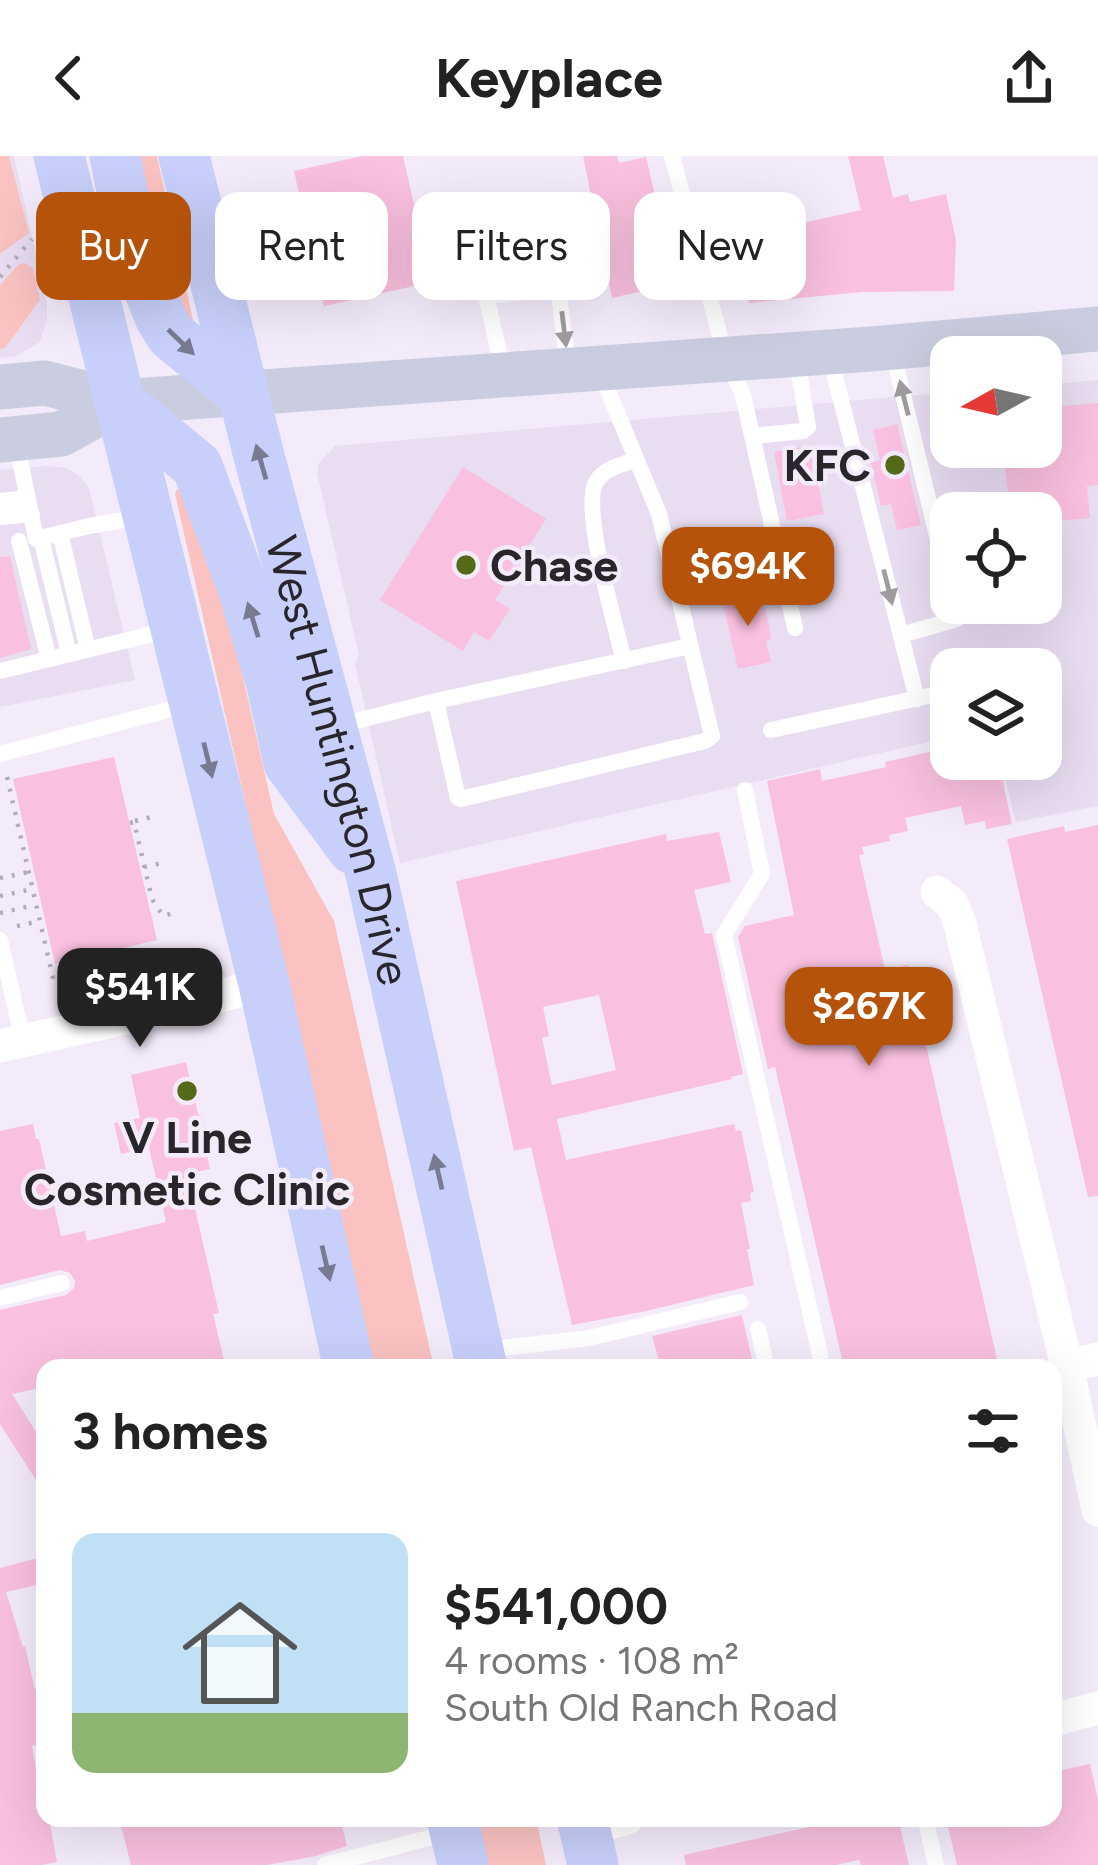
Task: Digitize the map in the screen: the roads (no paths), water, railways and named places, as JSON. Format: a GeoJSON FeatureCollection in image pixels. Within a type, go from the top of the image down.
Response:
{"type":"FeatureCollection","features":[{"type":"Feature","properties":{"kind":"main road"},"geometry":{"type":"LineString","coordinates":[[59,156],[264,984],[347,1359]]}},
{"type":"Feature","properties":{"kind":"main road"},"geometry":{"type":"LineString","coordinates":[[115,156],[134,250],[160,317],[171,335],[243,394]]}},
{"type":"Feature","properties":{"kind":"main road","name":"West Huntington Drive"},"geometry":{"type":"LineString","coordinates":[[191,157],[243,394],[371,874],[480,1359]]}},
{"type":"Feature","properties":{"kind":"main road"},"geometry":{"type":"LineString","coordinates":[[0,387],[45,383],[119,402],[1098,329]]}},
{"type":"Feature","properties":{"kind":"main road"},"geometry":{"type":"LineString","coordinates":[[8,439],[61,434],[119,402]]}},
{"type":"Feature","properties":{"kind":"main road"},"geometry":{"type":"LineString","coordinates":[[119,402],[196,466],[243,589],[289,763],[371,874]]}},
{"type":"Feature","properties":{"kind":"street"},"geometry":{"type":"LineString","coordinates":[[937,892],[952,904],[960,924],[1083,1362],[1098,1510]]}},
{"type":"Feature","properties":{"kind":"street"},"geometry":{"type":"LineString","coordinates":[[11,1044],[264,984]]}},
{"type":"Feature","properties":{"kind":"street"},"geometry":{"type":"LineString","coordinates":[[1062,1718],[1098,1708]]}},
{"type":"Feature","properties":{"kind":"lane"},"geometry":{"type":"LineString","coordinates":[[672,156],[726,359],[743,395],[795,628]]}},
{"type":"Feature","properties":{"kind":"lane"},"geometry":{"type":"LineString","coordinates":[[436,701],[458,798],[464,799],[712,736],[659,514],[637,460],[584,369],[558,288],[486,296],[506,375]]}},
{"type":"Feature","properties":{"kind":"lane"},"geometry":{"type":"LineString","coordinates":[[891,346],[930,507]]}},
{"type":"Feature","properties":{"kind":"lane"},"geometry":{"type":"LineString","coordinates":[[752,436],[808,427],[813,353]]}},
{"type":"Feature","properties":{"kind":"lane"},"geometry":{"type":"LineString","coordinates":[[813,353],[917,699]]}},
{"type":"Feature","properties":{"kind":"lane"},"geometry":{"type":"LineString","coordinates":[[8,439],[30,506],[24,540],[49,659]]}},
{"type":"Feature","properties":{"kind":"lane"},"geometry":{"type":"LineString","coordinates":[[624,661],[591,508],[596,479],[637,460]]}},
{"type":"Feature","properties":{"kind":"lane"},"geometry":{"type":"LineString","coordinates":[[0,501],[30,506]]}},
{"type":"Feature","properties":{"kind":"lane"},"geometry":{"type":"LineString","coordinates":[[0,517],[30,506]]}},
{"type":"Feature","properties":{"kind":"lane"},"geometry":{"type":"LineString","coordinates":[[24,540],[148,516]]}},
{"type":"Feature","properties":{"kind":"lane"},"geometry":{"type":"LineString","coordinates":[[60,533],[78,652]]}},
{"type":"Feature","properties":{"kind":"lane"},"geometry":{"type":"LineString","coordinates":[[24,540],[78,652]]}},
{"type":"Feature","properties":{"kind":"lane"},"geometry":{"type":"LineString","coordinates":[[901,635],[942,624]]}},
{"type":"Feature","properties":{"kind":"lane"},"geometry":{"type":"LineString","coordinates":[[0,671],[176,628]]}},
{"type":"Feature","properties":{"kind":"lane"},"geometry":{"type":"LineString","coordinates":[[332,728],[690,646]]}},
{"type":"Feature","properties":{"kind":"lane"},"geometry":{"type":"LineString","coordinates":[[771,730],[930,696]]}},
{"type":"Feature","properties":{"kind":"lane"},"geometry":{"type":"LineString","coordinates":[[0,754],[194,703]]}},
{"type":"Feature","properties":{"kind":"lane"},"geometry":{"type":"LineString","coordinates":[[745,790],[762,874],[724,935],[821,1359]]}},
{"type":"Feature","properties":{"kind":"lane"},"geometry":{"type":"LineString","coordinates":[[0,940],[11,1044]]}},
{"type":"Feature","properties":{"kind":"lane"},"geometry":{"type":"LineString","coordinates":[[0,1298],[62,1283]]}},
{"type":"Feature","properties":{"kind":"lane"},"geometry":{"type":"LineString","coordinates":[[485,1359],[740,1302]]}},
{"type":"Feature","properties":{"kind":"lane"},"geometry":{"type":"LineString","coordinates":[[758,1329],[764,1359]]}},
{"type":"Feature","properties":{"kind":"lane"},"geometry":{"type":"LineString","coordinates":[[927,1827],[936,1865]]}},
{"type":"Feature","properties":{"kind":"lane"},"geometry":{"type":"LineString","coordinates":[[325,1865],[456,1838]]}},
{"type":"Feature","properties":{"kind":"place","name":"KFC"},"geometry":{"type":"Point","coordinates":[895,465]}},
{"type":"Feature","properties":{"kind":"place","name":"Chase"},"geometry":{"type":"Point","coordinates":[466,565]}},
{"type":"Feature","properties":{"kind":"place","name":"V Line Cosmetic Clinic"},"geometry":{"type":"Point","coordinates":[187,1091]}}]}
